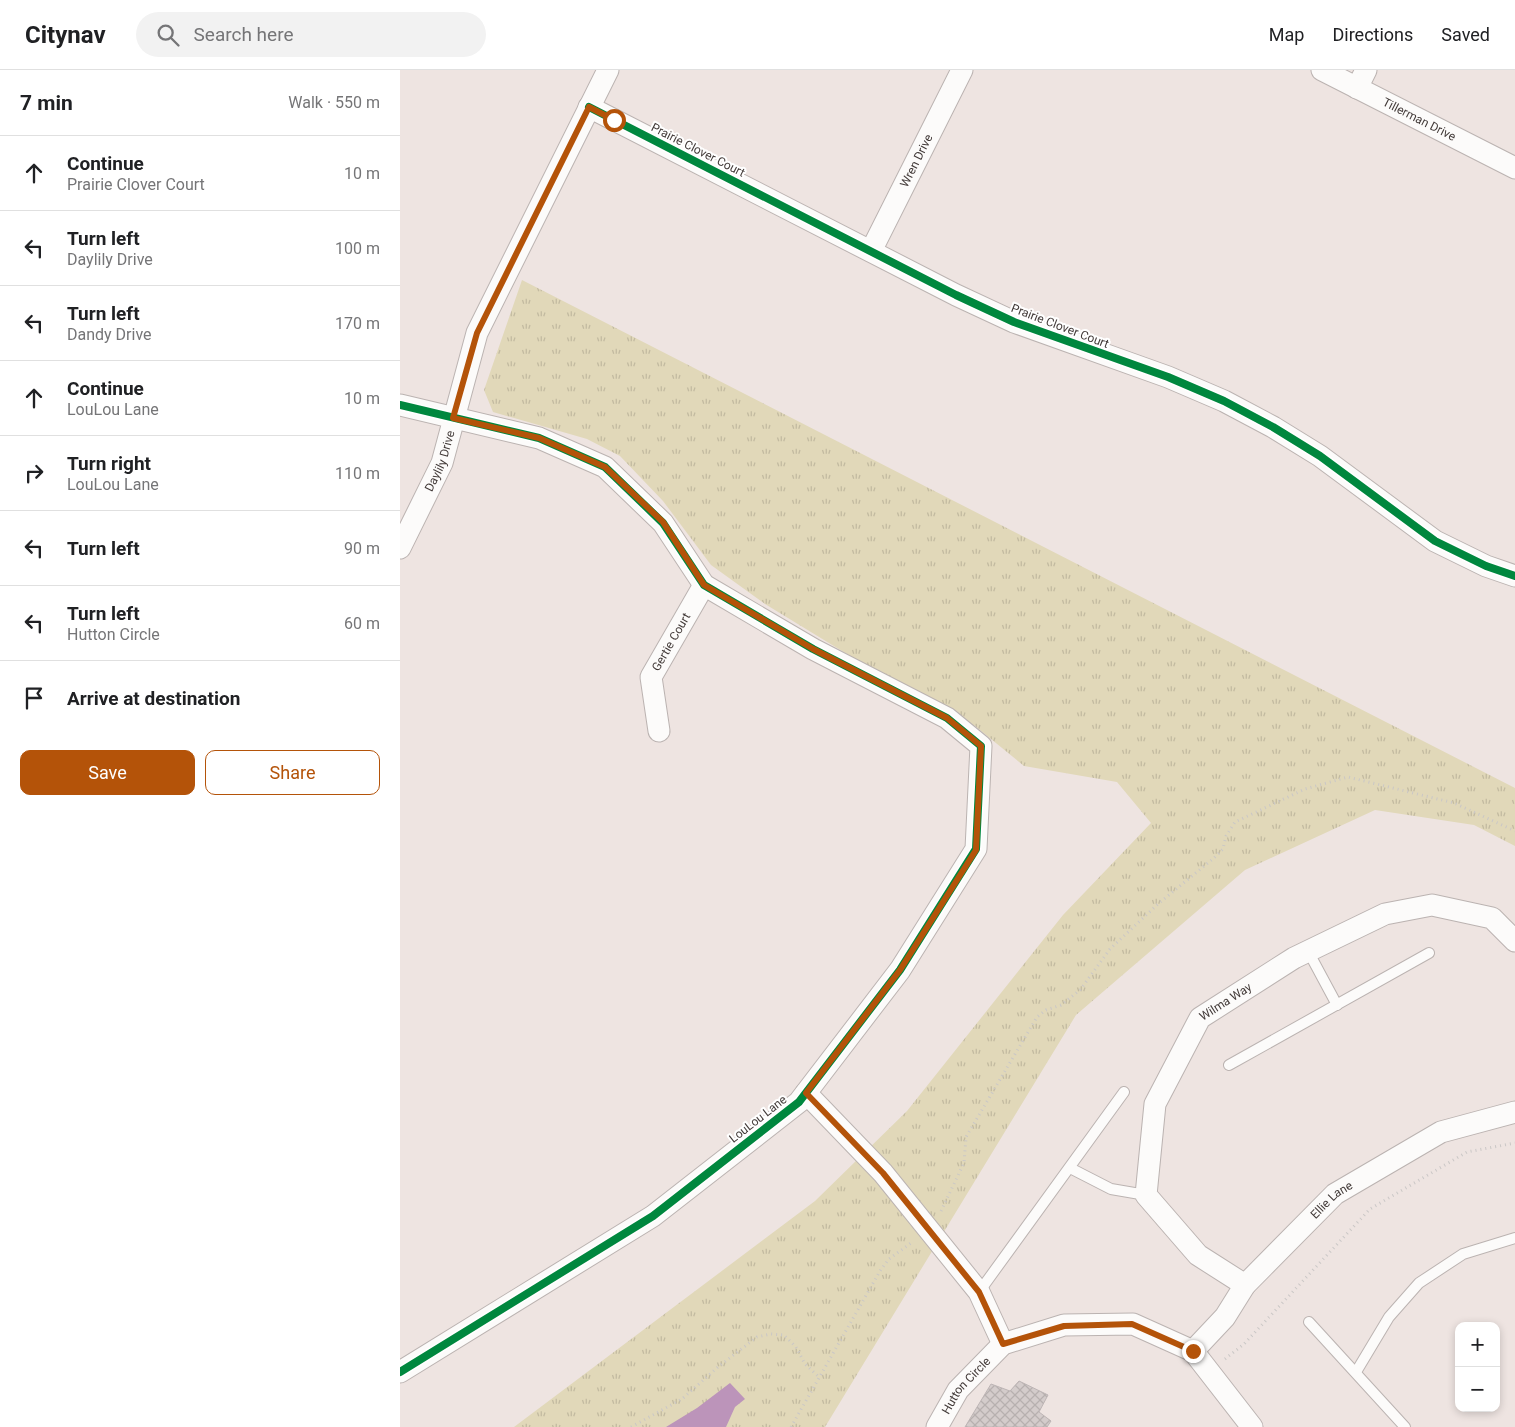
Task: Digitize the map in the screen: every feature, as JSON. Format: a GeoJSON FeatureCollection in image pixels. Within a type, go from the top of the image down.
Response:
{"type":"FeatureCollection","features":[{"type":"Feature","properties":{"kind":"street","name":"Daylily Drive"},"geometry":{"type":"LineString","coordinates":[[400,548],[442,463],[477,333],[608,70]]}},
{"type":"Feature","properties":{"kind":"street","name":"Wren Drive"},"geometry":{"type":"LineString","coordinates":[[871,252],[962,70]]}},
{"type":"Feature","properties":{"kind":"street","name":"Tillerman Drive"},"geometry":{"type":"LineString","coordinates":[[1322,70],[1361,79],[1515,168]]}},
{"type":"Feature","properties":{"kind":"street","name":"Prairie Clover Court"},"geometry":{"type":"LineString","coordinates":[[589,107],[871,252],[1014,322],[1168,377],[1224,401],[1273,427],[1320,456],[1435,541],[1486,566],[1515,576]]}},
{"type":"Feature","properties":{"kind":"street"},"geometry":{"type":"LineString","coordinates":[[400,404],[539,438],[605,467],[663,522],[704,585]]}},
{"type":"Feature","properties":{"kind":"street","name":"LouLou Lane"},"geometry":{"type":"LineString","coordinates":[[400,1372],[653,1216],[799,1102],[900,970],[976,850],[981,746],[947,718],[813,649],[704,585]]}},
{"type":"Feature","properties":{"kind":"street","name":"Gertie Court"},"geometry":{"type":"LineString","coordinates":[[659,731],[651,677],[704,585]]}},
{"type":"Feature","properties":{"kind":"street","name":"Wilma Way"},"geometry":{"type":"LineString","coordinates":[[1146,1195],[1155,1104],[1200,1018],[1294,958],[1385,914],[1432,905],[1492,918],[1515,941]]}},
{"type":"Feature","properties":{"kind":"street"},"geometry":{"type":"LineString","coordinates":[[806,1093],[883,1173],[979,1292],[1003,1344]]}},
{"type":"Feature","properties":{"kind":"street","name":"Ellie Lane"},"geometry":{"type":"LineString","coordinates":[[1193,1351],[1225,1317],[1245,1285],[1335,1194],[1441,1132],[1515,1112]]}},
{"type":"Feature","properties":{"kind":"street"},"geometry":{"type":"LineString","coordinates":[[1146,1195],[1198,1255],[1245,1285]]}},
{"type":"Feature","properties":{"kind":"street","name":"Hutton Circle"},"geometry":{"type":"LineString","coordinates":[[937,1427],[958,1390],[1003,1344],[1064,1326],[1132,1324],[1193,1351],[1252,1427]]}},
{"type":"Feature","properties":{"kind":"lane"},"geometry":{"type":"LineString","coordinates":[[1308,952],[1337,1005]]}},
{"type":"Feature","properties":{"kind":"lane"},"geometry":{"type":"LineString","coordinates":[[1229,1065],[1429,954]]}},
{"type":"Feature","properties":{"kind":"lane"},"geometry":{"type":"LineString","coordinates":[[979,1292],[1124,1092]]}},
{"type":"Feature","properties":{"kind":"lane"},"geometry":{"type":"LineString","coordinates":[[1070,1168],[1111,1189],[1146,1195]]}},
{"type":"Feature","properties":{"kind":"lane"},"geometry":{"type":"LineString","coordinates":[[1356,1372],[1389,1317],[1419,1283],[1462,1254],[1515,1238]]}},
{"type":"Feature","properties":{"kind":"lane"},"geometry":{"type":"LineString","coordinates":[[1309,1322],[1405,1427]]}},
{"type":"Feature","properties":{"kind":"path"},"geometry":{"type":"LineString","coordinates":[[791,1427],[889,1258],[913,1241],[940,1212],[964,1163],[966,1137],[1037,1017],[1046,1010],[1061,1005],[1080,990],[1110,950],[1158,904],[1223,849],[1226,836],[1235,822],[1305,789],[1348,778],[1454,803],[1515,831]]}},
{"type":"Feature","properties":{"kind":"path"},"geometry":{"type":"LineString","coordinates":[[1209,1371],[1244,1344],[1370,1209],[1466,1152],[1515,1143]]}},
{"type":"Feature","properties":{"kind":"path"},"geometry":{"type":"LineString","coordinates":[[631,1427],[682,1398],[757,1337],[771,1334],[784,1335],[796,1347],[805,1364],[819,1377]]}},
{"type":"Feature","properties":{"kind":"green space"},"geometry":{"type":"Polygon","coordinates":[[[522,280],[1515,788],[1515,846],[1474,825],[1375,810],[1245,870],[1076,1015],[825,1427],[514,1427],[815,1201],[907,1111],[1063,915],[1151,823],[1117,782],[1024,766],[975,726],[865,665],[765,604],[711,565],[663,501],[620,456],[587,439],[493,412],[484,390],[522,280]]]}},
{"type":"Feature","properties":{"kind":"shaded area"},"geometry":{"type":"Polygon","coordinates":[[[730,1383],[745,1399],[735,1407],[726,1427],[666,1427],[697,1408],[730,1383]]]}},
{"type":"Feature","properties":{"kind":"building"},"geometry":{"type":"Polygon","coordinates":[[[1019,1381],[1048,1395],[1039,1412],[1051,1421],[1047,1427],[965,1427],[991,1384],[1010,1391],[1019,1381]]]}},
{"type":"Feature","properties":{"kind":"cycle path"},"geometry":{"type":"LineString","coordinates":[[589,107],[956,295],[1014,322],[1168,377],[1224,401],[1273,427],[1320,456],[1435,541],[1486,566],[1515,576]]}},
{"type":"Feature","properties":{"kind":"cycle path"},"geometry":{"type":"LineString","coordinates":[[400,405],[539,438],[605,467],[663,523],[704,585],[813,649],[947,718],[981,746],[976,849],[900,970],[799,1102],[653,1216],[400,1372]]}},
{"type":"Feature","properties":{"kind":"route"},"geometry":{"type":"LineString","coordinates":[[614,120],[589,107],[477,333],[453,418],[539,438],[605,467],[663,522],[704,585],[813,649],[947,718],[981,746],[976,850],[900,970],[806,1093],[883,1173],[979,1292],[1003,1344],[1064,1326],[1132,1324],[1193,1351]]}}]}
